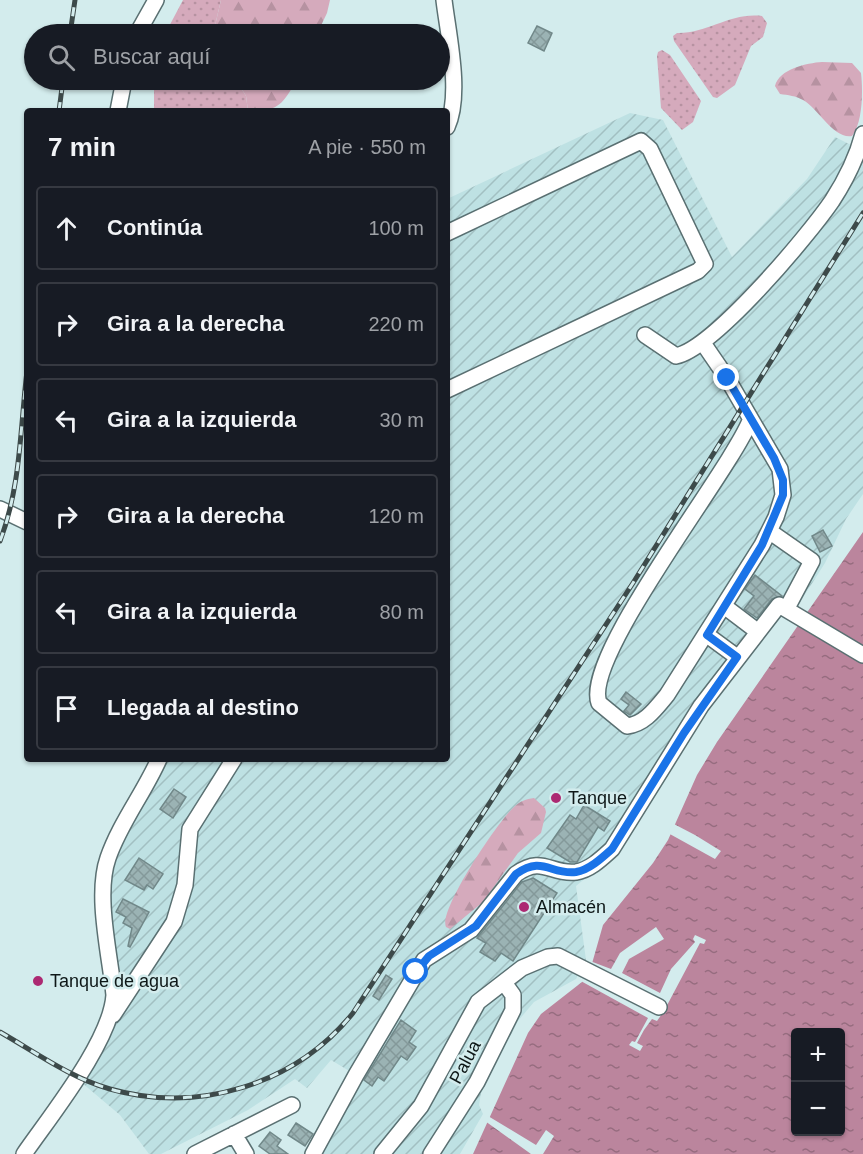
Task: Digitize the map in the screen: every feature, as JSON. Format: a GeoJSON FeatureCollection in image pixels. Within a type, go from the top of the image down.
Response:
{"type":"FeatureCollection","features":[{"type":"Feature","properties":{"kind":"street"},"geometry":{"type":"LineString","coordinates":[[143,24],[156,0]]}},
{"type":"Feature","properties":{"kind":"street"},"geometry":{"type":"LineString","coordinates":[[444,0],[447,24]]}},
{"type":"Feature","properties":{"kind":"street"},"geometry":{"type":"LineString","coordinates":[[450,41],[453,62],[450,117]]}},
{"type":"Feature","properties":{"kind":"street"},"geometry":{"type":"LineString","coordinates":[[119,108],[122,90]]}},
{"type":"Feature","properties":{"kind":"street"},"geometry":{"type":"LineString","coordinates":[[645,335],[676,356],[687,354],[703,343],[739,310],[825,210],[851,165],[863,134]]}},
{"type":"Feature","properties":{"kind":"street"},"geometry":{"type":"LineString","coordinates":[[450,232],[641,141],[650,149],[705,264],[698,271],[450,389]]}},
{"type":"Feature","properties":{"kind":"street"},"geometry":{"type":"LineString","coordinates":[[703,343],[727,378],[750,421],[774,458],[783,480],[781,504],[769,531],[668,695],[641,721],[627,726],[599,703],[597,688],[601,675],[624,625],[732,457],[750,421]]}},
{"type":"Feature","properties":{"kind":"street"},"geometry":{"type":"LineString","coordinates":[[0,509],[24,521]]}},
{"type":"Feature","properties":{"kind":"street"},"geometry":{"type":"LineString","coordinates":[[769,531],[812,561],[787,608]]}},
{"type":"Feature","properties":{"kind":"street"},"geometry":{"type":"LineString","coordinates":[[313,1154],[356,1075],[426,958],[471,930],[516,874],[524,868],[539,864],[578,872],[600,860],[612,849],[695,715],[778,605],[787,608],[863,655]]}},
{"type":"Feature","properties":{"kind":"street"},"geometry":{"type":"LineString","coordinates":[[724,606],[758,631]]}},
{"type":"Feature","properties":{"kind":"street"},"geometry":{"type":"LineString","coordinates":[[707,635],[737,657]]}},
{"type":"Feature","properties":{"kind":"street"},"geometry":{"type":"LineString","coordinates":[[108,1023],[114,995],[104,894],[105,869],[115,842],[158,762]]}},
{"type":"Feature","properties":{"kind":"street"},"geometry":{"type":"LineString","coordinates":[[24,1154],[174,922],[185,885],[190,829],[232,762]]}},
{"type":"Feature","properties":{"kind":"street"},"geometry":{"type":"LineString","coordinates":[[382,1154],[421,1106],[478,1002],[505,984],[522,968],[540,959],[558,956],[659,1007]]}},
{"type":"Feature","properties":{"kind":"street","name":"Palua"},"geometry":{"type":"LineString","coordinates":[[431,1154],[477,1082],[513,1010],[513,995],[505,984]]}},
{"type":"Feature","properties":{"kind":"street"},"geometry":{"type":"LineString","coordinates":[[195,1154],[292,1105]]}},
{"type":"Feature","properties":{"kind":"street"},"geometry":{"type":"LineString","coordinates":[[234,1134],[246,1154]]}},
{"type":"Feature","properties":{"kind":"shaded area"},"geometry":{"type":"Polygon","coordinates":[[[630,113],[663,120],[732,257],[807,179],[835,137],[863,151],[863,494],[846,519],[825,563],[790,618],[783,614],[719,692],[618,851],[576,886],[586,960],[576,979],[534,1002],[518,1021],[481,1093],[479,1105],[483,1114],[460,1154],[313,1154],[356,1075],[331,1060],[307,1088],[295,1079],[248,1110],[161,1154],[149,1154],[120,1115],[75,1077],[108,1023],[105,869],[159,762],[450,762],[450,198],[630,113]]]}},
{"type":"Feature","properties":{"kind":"green space"},"geometry":{"type":"Polygon","coordinates":[[[183,0],[221,0],[215,24],[170,24],[183,0]]]}},
{"type":"Feature","properties":{"kind":"green space"},"geometry":{"type":"Polygon","coordinates":[[[221,0],[330,0],[322,24],[215,24],[221,0]]]}},
{"type":"Feature","properties":{"kind":"green space"},"geometry":{"type":"Polygon","coordinates":[[[762,16],[767,23],[763,37],[751,46],[735,85],[717,98],[713,97],[674,41],[673,36],[740,17],[762,16]]]}},
{"type":"Feature","properties":{"kind":"green space"},"geometry":{"type":"Polygon","coordinates":[[[662,50],[670,55],[701,101],[693,122],[682,130],[661,108],[657,56],[662,50]]]}},
{"type":"Feature","properties":{"kind":"green space"},"geometry":{"type":"Polygon","coordinates":[[[822,62],[852,63],[861,73],[860,114],[852,136],[839,133],[809,104],[798,98],[780,94],[775,86],[782,75],[788,71],[822,62]]]}},
{"type":"Feature","properties":{"kind":"green space"},"geometry":{"type":"Polygon","coordinates":[[[154,90],[242,90],[246,96],[248,108],[154,108],[154,90]]]}},
{"type":"Feature","properties":{"kind":"green space"},"geometry":{"type":"Polygon","coordinates":[[[242,90],[291,90],[283,101],[273,108],[248,108],[246,96],[242,90]]]}},
{"type":"Feature","properties":{"kind":"green space"},"geometry":{"type":"Polygon","coordinates":[[[534,798],[545,808],[546,812],[541,833],[518,853],[483,902],[450,929],[446,927],[446,918],[451,903],[483,847],[514,807],[534,798]]]}},
{"type":"Feature","properties":{"kind":"water"},"geometry":{"type":"Polygon","coordinates":[[[863,532],[863,1154],[473,1154],[528,1033],[541,1014],[582,982],[591,967],[603,925],[653,863],[668,840],[697,775],[717,742],[863,532]]]}},
{"type":"Feature","properties":{"kind":"pier"},"geometry":{"type":"Polygon","coordinates":[[[672,823],[721,851],[715,859],[668,833],[672,823]]]}},
{"type":"Feature","properties":{"kind":"pier"},"geometry":{"type":"Polygon","coordinates":[[[656,927],[664,939],[629,959],[622,973],[660,993],[671,969],[695,942],[693,939],[695,935],[706,940],[704,944],[700,943],[664,1011],[657,1021],[652,1019],[644,1030],[637,1043],[643,1046],[640,1051],[629,1045],[632,1041],[635,1042],[648,1018],[579,980],[590,961],[611,969],[620,953],[656,927]]]}},
{"type":"Feature","properties":{"kind":"pier"},"geometry":{"type":"Polygon","coordinates":[[[488,1116],[536,1145],[546,1130],[554,1136],[543,1154],[531,1154],[485,1121],[488,1116]]]}},
{"type":"Feature","properties":{"kind":"building"},"geometry":{"type":"Polygon","coordinates":[[[537,26],[552,33],[544,51],[528,43],[537,26]]]}},
{"type":"Feature","properties":{"kind":"building"},"geometry":{"type":"Polygon","coordinates":[[[823,530],[832,546],[820,552],[812,536],[823,530]]]}},
{"type":"Feature","properties":{"kind":"building"},"geometry":{"type":"Polygon","coordinates":[[[755,575],[782,596],[772,599],[757,618],[744,609],[754,596],[745,589],[755,575]]]}},
{"type":"Feature","properties":{"kind":"building"},"geometry":{"type":"Polygon","coordinates":[[[626,692],[641,704],[630,715],[624,711],[629,705],[621,699],[626,692]]]}},
{"type":"Feature","properties":{"kind":"building"},"geometry":{"type":"Polygon","coordinates":[[[174,789],[186,797],[173,818],[160,809],[174,789]]]}},
{"type":"Feature","properties":{"kind":"building"},"geometry":{"type":"Polygon","coordinates":[[[584,805],[610,821],[604,831],[598,827],[577,862],[570,862],[547,848],[570,815],[576,819],[584,805]]]}},
{"type":"Feature","properties":{"kind":"building"},"geometry":{"type":"Polygon","coordinates":[[[139,858],[163,874],[153,889],[147,885],[144,890],[125,880],[139,858]]]}},
{"type":"Feature","properties":{"kind":"building","name":"Almacén"},"geometry":{"type":"Polygon","coordinates":[[[533,878],[557,893],[513,961],[501,953],[495,961],[480,952],[486,943],[477,938],[522,882],[533,878]]]}},
{"type":"Feature","properties":{"kind":"building"},"geometry":{"type":"Polygon","coordinates":[[[123,899],[149,912],[130,947],[128,946],[132,928],[123,923],[126,917],[116,912],[123,899]]]}},
{"type":"Feature","properties":{"kind":"building"},"geometry":{"type":"Polygon","coordinates":[[[386,975],[392,979],[379,1000],[373,996],[386,975]]]}},
{"type":"Feature","properties":{"kind":"building"},"geometry":{"type":"Polygon","coordinates":[[[401,1020],[416,1031],[409,1042],[416,1047],[407,1060],[401,1056],[384,1081],[378,1077],[372,1086],[364,1080],[401,1020]]]}},
{"type":"Feature","properties":{"kind":"building"},"geometry":{"type":"Polygon","coordinates":[[[296,1123],[313,1134],[305,1146],[288,1135],[296,1123]]]}},
{"type":"Feature","properties":{"kind":"building"},"geometry":{"type":"Polygon","coordinates":[[[270,1132],[281,1140],[277,1146],[288,1154],[270,1154],[259,1146],[270,1132]]]}},
{"type":"Feature","properties":{"kind":"railway"},"geometry":{"type":"LineString","coordinates":[[71,24],[75,0]]}},
{"type":"Feature","properties":{"kind":"railway"},"geometry":{"type":"LineString","coordinates":[[59,108],[62,90]]}},
{"type":"Feature","properties":{"kind":"railway"},"geometry":{"type":"LineString","coordinates":[[0,1032],[54,1064],[96,1084],[143,1096],[177,1098],[210,1095],[243,1087],[274,1075],[303,1059],[330,1038],[353,1013],[633,583],[863,213]]}},
{"type":"Feature","properties":{"kind":"railway"},"geometry":{"type":"LineString","coordinates":[[0,541],[16,478],[24,403]]}},
{"type":"Feature","properties":{"kind":"place","name":"Tanque"},"geometry":{"type":"Point","coordinates":[556,798]}},
{"type":"Feature","properties":{"kind":"place","name":"Almacén"},"geometry":{"type":"Point","coordinates":[524,907]}},
{"type":"Feature","properties":{"kind":"place","name":"Tanque de agua"},"geometry":{"type":"Point","coordinates":[38,981]}},
{"type":"Feature","properties":{"kind":"route"},"geometry":{"type":"LineString","coordinates":[[416,972],[429,956],[476,926],[516,874],[524,868],[539,864],[564,872],[578,872],[600,860],[612,849],[622,837],[701,706],[737,657],[707,635],[762,545],[776,517],[783,495],[783,480],[774,458],[750,421],[727,378]]}}]}
